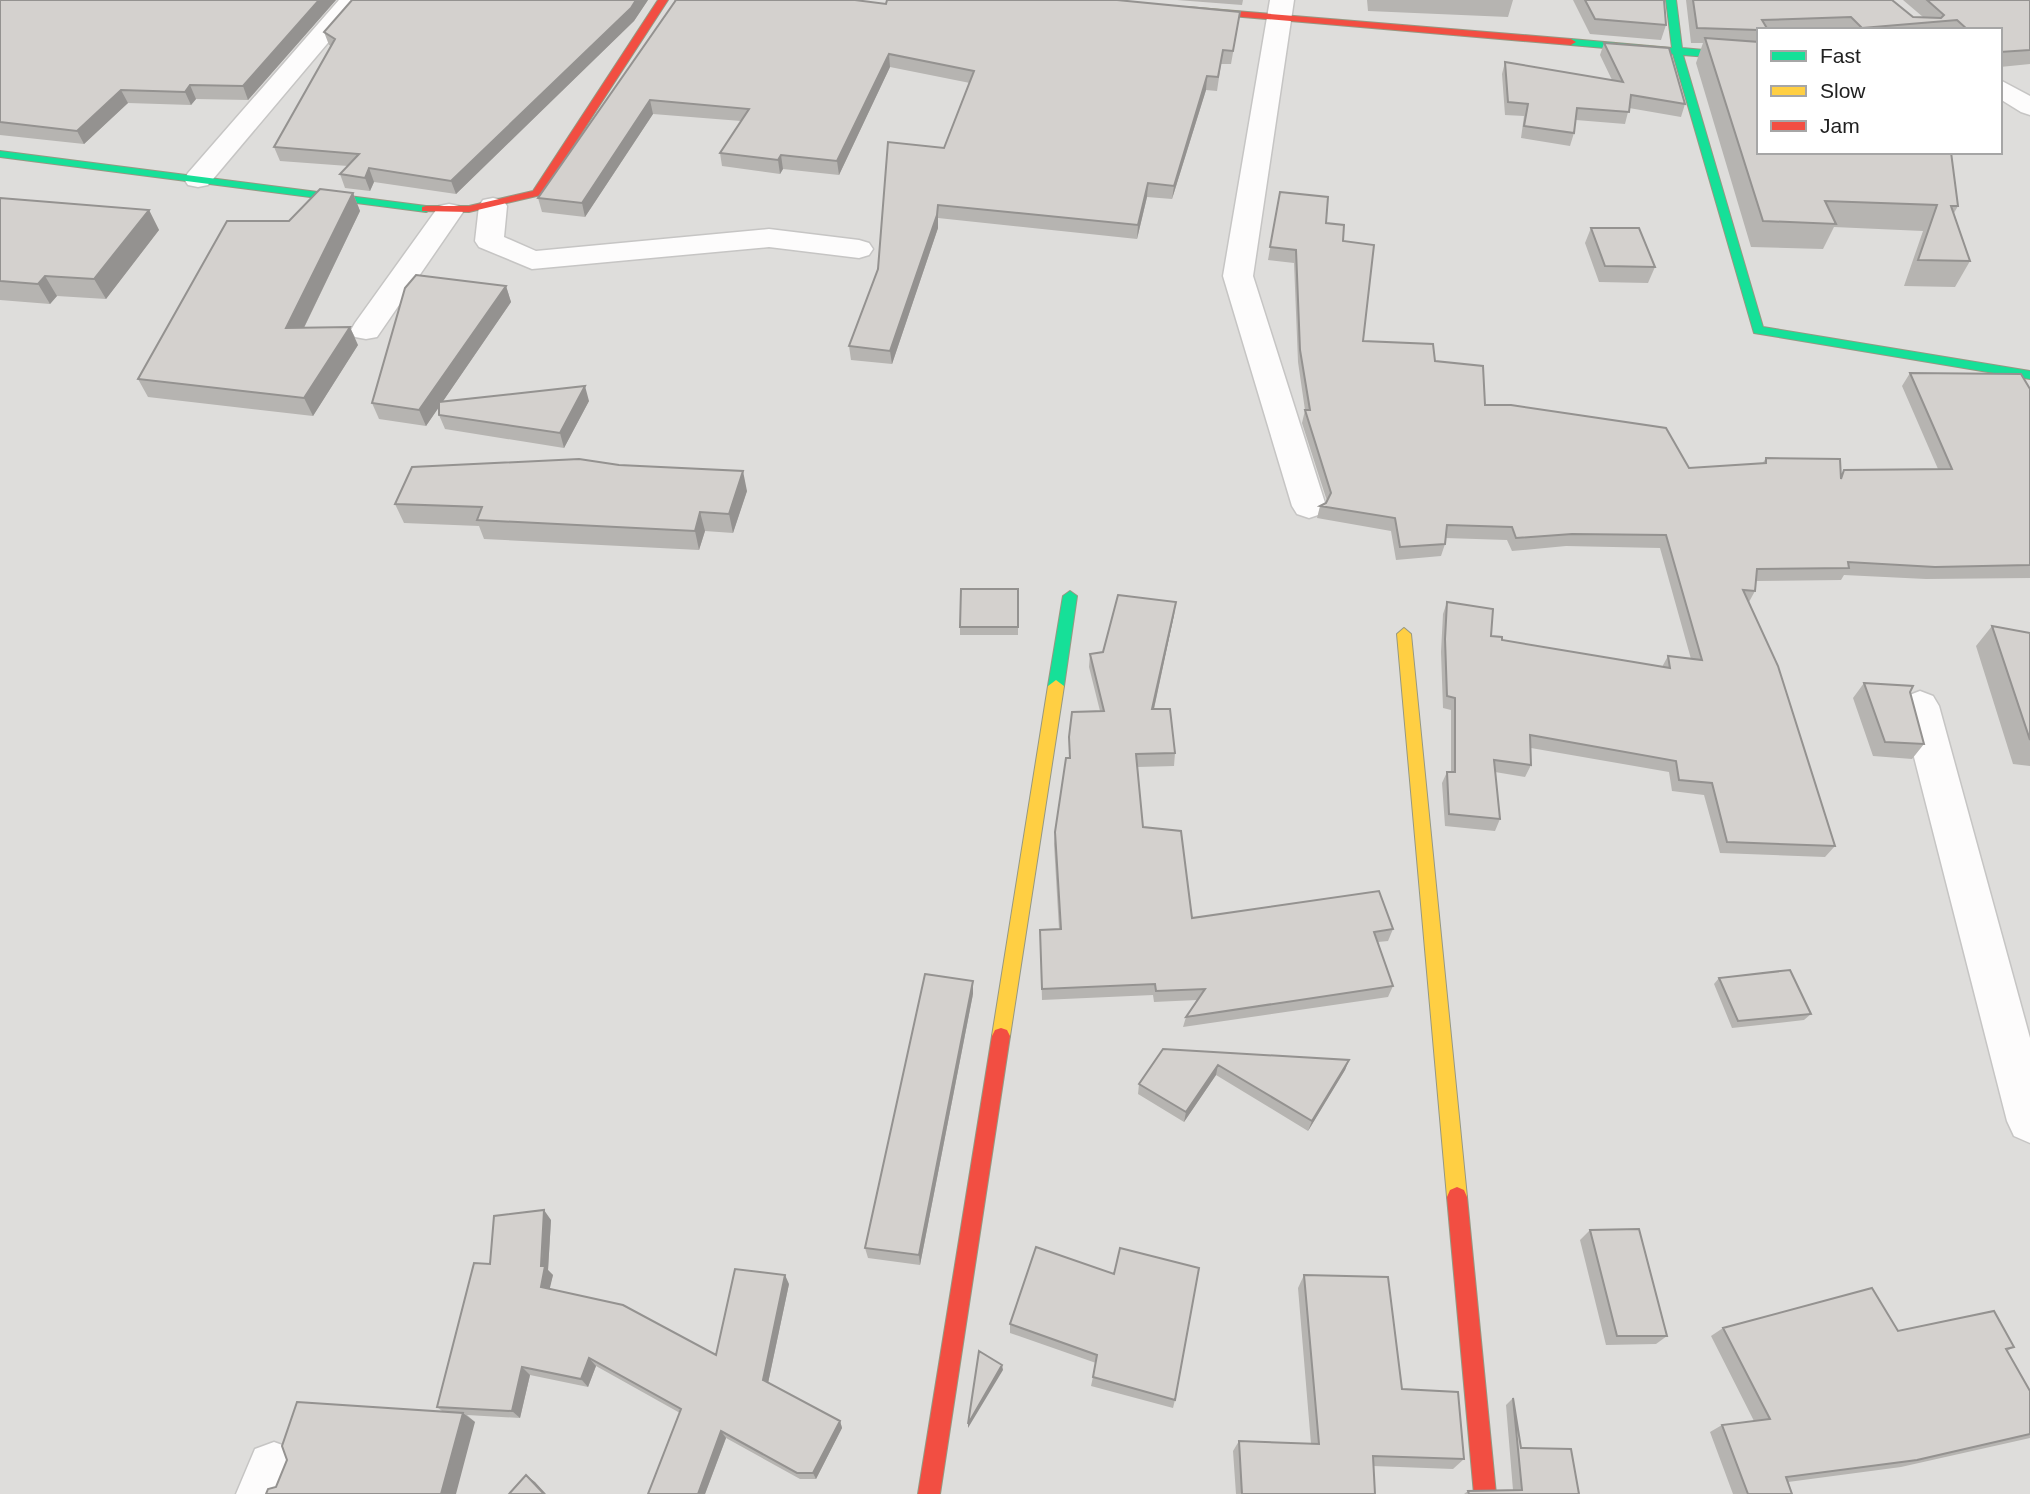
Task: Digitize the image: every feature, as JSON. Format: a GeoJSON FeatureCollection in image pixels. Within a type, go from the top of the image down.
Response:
{"type":"FeatureCollection","features":[{"type":"Feature","properties":{"kind":"street"},"geometry":{"type":"LineString","coordinates":[[198,179],[352,0]]}},
{"type":"Feature","properties":{"kind":"street"},"geometry":{"type":"LineString","coordinates":[[0,154],[449,212],[493,206],[537,193],[663,0]]}},
{"type":"Feature","properties":{"kind":"street"},"geometry":{"type":"LineString","coordinates":[[1671,0],[1677,51],[1758,330],[2030,375]]}},
{"type":"Feature","properties":{"kind":"street"},"geometry":{"type":"LineString","coordinates":[[1169,9],[1281,9],[1757,58]]}},
{"type":"Feature","properties":{"kind":"street"},"geometry":{"type":"LineString","coordinates":[[1281,9],[1238,276],[1309,506]]}},
{"type":"Feature","properties":{"kind":"street"},"geometry":{"type":"LineString","coordinates":[[2002,89],[2030,107]]}},
{"type":"Feature","properties":{"kind":"street"},"geometry":{"type":"LineString","coordinates":[[493,206],[489,241],[532,260],[769,238],[859,249]]}},
{"type":"Feature","properties":{"kind":"street"},"geometry":{"type":"LineString","coordinates":[[366,330],[449,212]]}},
{"type":"Feature","properties":{"kind":"street"},"geometry":{"type":"LineString","coordinates":[[929,1494],[1070,596]]}},
{"type":"Feature","properties":{"kind":"street"},"geometry":{"type":"LineString","coordinates":[[1404,634],[1485,1494]]}},
{"type":"Feature","properties":{"kind":"street"},"geometry":{"type":"LineString","coordinates":[[1920,706],[2030,1121]]}},
{"type":"Feature","properties":{"kind":"shaded area"},"geometry":{"type":"Polygon","coordinates":[[[0,0],[2030,0],[2030,1494],[0,1494],[0,0]]]}},
{"type":"Feature","properties":{"kind":"building"},"geometry":{"type":"Polygon","coordinates":[[[0,0],[319,0],[243,86],[190,85],[185,92],[121,90],[77,131],[0,122],[0,0]]]}},
{"type":"Feature","properties":{"kind":"building"},"geometry":{"type":"Polygon","coordinates":[[[352,0],[636,0],[631,8],[451,181],[369,168],[365,178],[340,174],[359,154],[274,147],[335,39],[324,32],[352,0]]]}},
{"type":"Feature","properties":{"kind":"building"},"geometry":{"type":"Polygon","coordinates":[[[676,0],[855,0],[886,4],[887,0],[1117,0],[1240,12],[1233,51],[1223,50],[1218,77],[1207,76],[1174,186],[1148,183],[1138,225],[938,205],[937,215],[890,351],[849,346],[878,269],[888,142],[944,148],[974,71],[889,54],[837,161],[781,155],[778,160],[720,153],[749,109],[650,100],[582,203],[538,198],[676,0]]]}},
{"type":"Feature","properties":{"kind":"building"},"geometry":{"type":"Polygon","coordinates":[[[1585,0],[1664,0],[1666,25],[1595,19],[1585,0]]]}},
{"type":"Feature","properties":{"kind":"building"},"geometry":{"type":"Polygon","coordinates":[[[1693,0],[1892,0],[1913,17],[1941,18],[1944,15],[1927,0],[2030,0],[2030,50],[2002,52],[2002,28],[1966,28],[1957,20],[1862,28],[1851,17],[1762,20],[1767,28],[1757,30],[1697,28],[1693,0]]]}},
{"type":"Feature","properties":{"kind":"building"},"geometry":{"type":"Polygon","coordinates":[[[1705,38],[1757,42],[1757,154],[1951,154],[1958,206],[1951,206],[1970,261],[1918,260],[1937,205],[1825,201],[1836,224],[1763,221],[1705,38]]]}},
{"type":"Feature","properties":{"kind":"building"},"geometry":{"type":"Polygon","coordinates":[[[1604,43],[1669,48],[1685,104],[1631,95],[1629,112],[1577,108],[1574,133],[1524,126],[1528,104],[1508,102],[1505,62],[1623,82],[1604,43]]]}},
{"type":"Feature","properties":{"kind":"building"},"geometry":{"type":"Polygon","coordinates":[[[320,189],[353,193],[286,328],[350,327],[304,398],[138,379],[227,221],[289,221],[320,189]]]}},
{"type":"Feature","properties":{"kind":"building"},"geometry":{"type":"Polygon","coordinates":[[[1280,192],[1328,197],[1326,223],[1344,225],[1343,241],[1374,245],[1363,341],[1433,344],[1435,361],[1483,366],[1485,405],[1511,405],[1666,428],[1689,468],[1766,463],[1766,458],[1840,459],[1841,479],[1844,470],[1952,469],[1910,373],[2021,374],[2030,389],[2030,565],[1935,567],[1848,562],[1849,568],[1757,569],[1755,591],[1743,590],[1778,666],[1835,846],[1727,842],[1712,783],[1679,780],[1676,761],[1530,735],[1531,765],[1494,760],[1500,819],[1449,814],[1447,772],[1455,772],[1455,698],[1447,696],[1447,602],[1493,609],[1491,636],[1502,637],[1502,640],[1670,668],[1668,656],[1702,660],[1666,535],[1572,534],[1516,538],[1512,527],[1447,525],[1445,544],[1400,547],[1395,518],[1320,506],[1326,503],[1331,493],[1305,410],[1310,410],[1300,350],[1296,250],[1270,247],[1280,192]]]}},
{"type":"Feature","properties":{"kind":"building"},"geometry":{"type":"Polygon","coordinates":[[[0,198],[149,210],[94,279],[45,276],[38,284],[0,281],[0,198]]]}},
{"type":"Feature","properties":{"kind":"building"},"geometry":{"type":"Polygon","coordinates":[[[1591,228],[1639,228],[1655,267],[1605,266],[1591,228]]]}},
{"type":"Feature","properties":{"kind":"building"},"geometry":{"type":"Polygon","coordinates":[[[416,275],[506,286],[419,410],[372,403],[405,288],[416,275]]]}},
{"type":"Feature","properties":{"kind":"building"},"geometry":{"type":"Polygon","coordinates":[[[585,386],[560,433],[439,415],[439,402],[585,386]]]}},
{"type":"Feature","properties":{"kind":"building"},"geometry":{"type":"Polygon","coordinates":[[[579,459],[619,465],[743,471],[729,514],[700,512],[695,531],[477,520],[482,507],[395,504],[412,467],[579,459]]]}},
{"type":"Feature","properties":{"kind":"building"},"geometry":{"type":"Polygon","coordinates":[[[961,589],[1018,589],[1018,627],[960,627],[961,589]]]}},
{"type":"Feature","properties":{"kind":"building"},"geometry":{"type":"Polygon","coordinates":[[[1118,595],[1176,602],[1152,709],[1170,709],[1175,753],[1136,754],[1143,827],[1181,831],[1192,918],[1379,891],[1393,929],[1374,932],[1393,986],[1186,1017],[1205,989],[1156,991],[1155,984],[1042,989],[1040,930],[1061,929],[1055,832],[1066,758],[1070,758],[1072,712],[1104,711],[1090,654],[1103,652],[1118,595]]]}},
{"type":"Feature","properties":{"kind":"building"},"geometry":{"type":"Polygon","coordinates":[[[1992,626],[2030,633],[2030,740],[1992,626]]]}},
{"type":"Feature","properties":{"kind":"building"},"geometry":{"type":"Polygon","coordinates":[[[1864,683],[1913,686],[1910,692],[1924,744],[1885,742],[1864,683]]]}},
{"type":"Feature","properties":{"kind":"building"},"geometry":{"type":"Polygon","coordinates":[[[1790,970],[1811,1014],[1738,1021],[1719,978],[1790,970]]]}},
{"type":"Feature","properties":{"kind":"building"},"geometry":{"type":"Polygon","coordinates":[[[925,974],[973,981],[919,1255],[865,1248],[925,974]]]}},
{"type":"Feature","properties":{"kind":"building"},"geometry":{"type":"Polygon","coordinates":[[[1163,1049],[1349,1060],[1312,1121],[1218,1065],[1186,1112],[1139,1084],[1163,1049]]]}},
{"type":"Feature","properties":{"kind":"building"},"geometry":{"type":"Polygon","coordinates":[[[544,1210],[541,1266],[545,1266],[541,1287],[623,1305],[716,1355],[735,1269],[785,1275],[763,1380],[840,1421],[813,1473],[797,1473],[721,1431],[698,1494],[648,1494],[681,1409],[589,1358],[581,1379],[522,1367],[512,1411],[437,1407],[474,1263],[490,1264],[494,1216],[544,1210]]]}},
{"type":"Feature","properties":{"kind":"building"},"geometry":{"type":"Polygon","coordinates":[[[1639,1229],[1667,1336],[1617,1336],[1590,1230],[1639,1229]]]}},
{"type":"Feature","properties":{"kind":"building"},"geometry":{"type":"Polygon","coordinates":[[[1036,1247],[1114,1274],[1120,1248],[1199,1268],[1175,1400],[1093,1377],[1097,1355],[1010,1324],[1036,1247]]]}},
{"type":"Feature","properties":{"kind":"building"},"geometry":{"type":"Polygon","coordinates":[[[1304,1275],[1388,1277],[1402,1389],[1458,1392],[1464,1459],[1373,1456],[1375,1494],[1242,1494],[1239,1441],[1319,1444],[1304,1275]]]}},
{"type":"Feature","properties":{"kind":"building"},"geometry":{"type":"Polygon","coordinates":[[[1872,1288],[1898,1331],[1994,1311],[2014,1347],[2006,1349],[2030,1391],[2030,1434],[1917,1460],[1786,1477],[1792,1494],[1748,1494],[1722,1425],[1770,1419],[1723,1328],[1872,1288]]]}},
{"type":"Feature","properties":{"kind":"building"},"geometry":{"type":"Polygon","coordinates":[[[979,1351],[1002,1365],[968,1424],[979,1351]]]}},
{"type":"Feature","properties":{"kind":"building"},"geometry":{"type":"Polygon","coordinates":[[[1513,1398],[1521,1448],[1571,1449],[1579,1494],[1469,1494],[1468,1491],[1522,1490],[1513,1398]]]}},
{"type":"Feature","properties":{"kind":"building"},"geometry":{"type":"Polygon","coordinates":[[[297,1402],[463,1413],[441,1494],[266,1494],[268,1489],[276,1487],[287,1460],[282,1446],[297,1402]]]}},
{"type":"Feature","properties":{"kind":"building"},"geometry":{"type":"Polygon","coordinates":[[[526,1475],[544,1494],[509,1494],[526,1475]]]}},
{"type":"Feature","properties":{"kind":"traffic: fast"},"geometry":{"type":"LineString","coordinates":[[1671,0],[1677,51],[1758,330],[2030,375]]}},
{"type":"Feature","properties":{"kind":"traffic: fast"},"geometry":{"type":"LineString","coordinates":[[1571,42],[1757,58]]}},
{"type":"Feature","properties":{"kind":"traffic: fast"},"geometry":{"type":"LineString","coordinates":[[0,154],[426,209]]}},
{"type":"Feature","properties":{"kind":"traffic: fast"},"geometry":{"type":"LineString","coordinates":[[1056,686],[1070,596]]}},
{"type":"Feature","properties":{"kind":"traffic: slow"},"geometry":{"type":"LineString","coordinates":[[1404,634],[1457,1197]]}},
{"type":"Feature","properties":{"kind":"traffic: slow"},"geometry":{"type":"LineString","coordinates":[[1001,1036],[1056,686]]}},
{"type":"Feature","properties":{"kind":"traffic: jam"},"geometry":{"type":"LineString","coordinates":[[426,209],[469,209],[537,193],[663,0]]}},
{"type":"Feature","properties":{"kind":"traffic: jam"},"geometry":{"type":"LineString","coordinates":[[1187,10],[1571,42]]}},
{"type":"Feature","properties":{"kind":"traffic: jam"},"geometry":{"type":"LineString","coordinates":[[929,1494],[1001,1036]]}},
{"type":"Feature","properties":{"kind":"traffic: jam"},"geometry":{"type":"LineString","coordinates":[[1457,1197],[1485,1494]]}}]}
